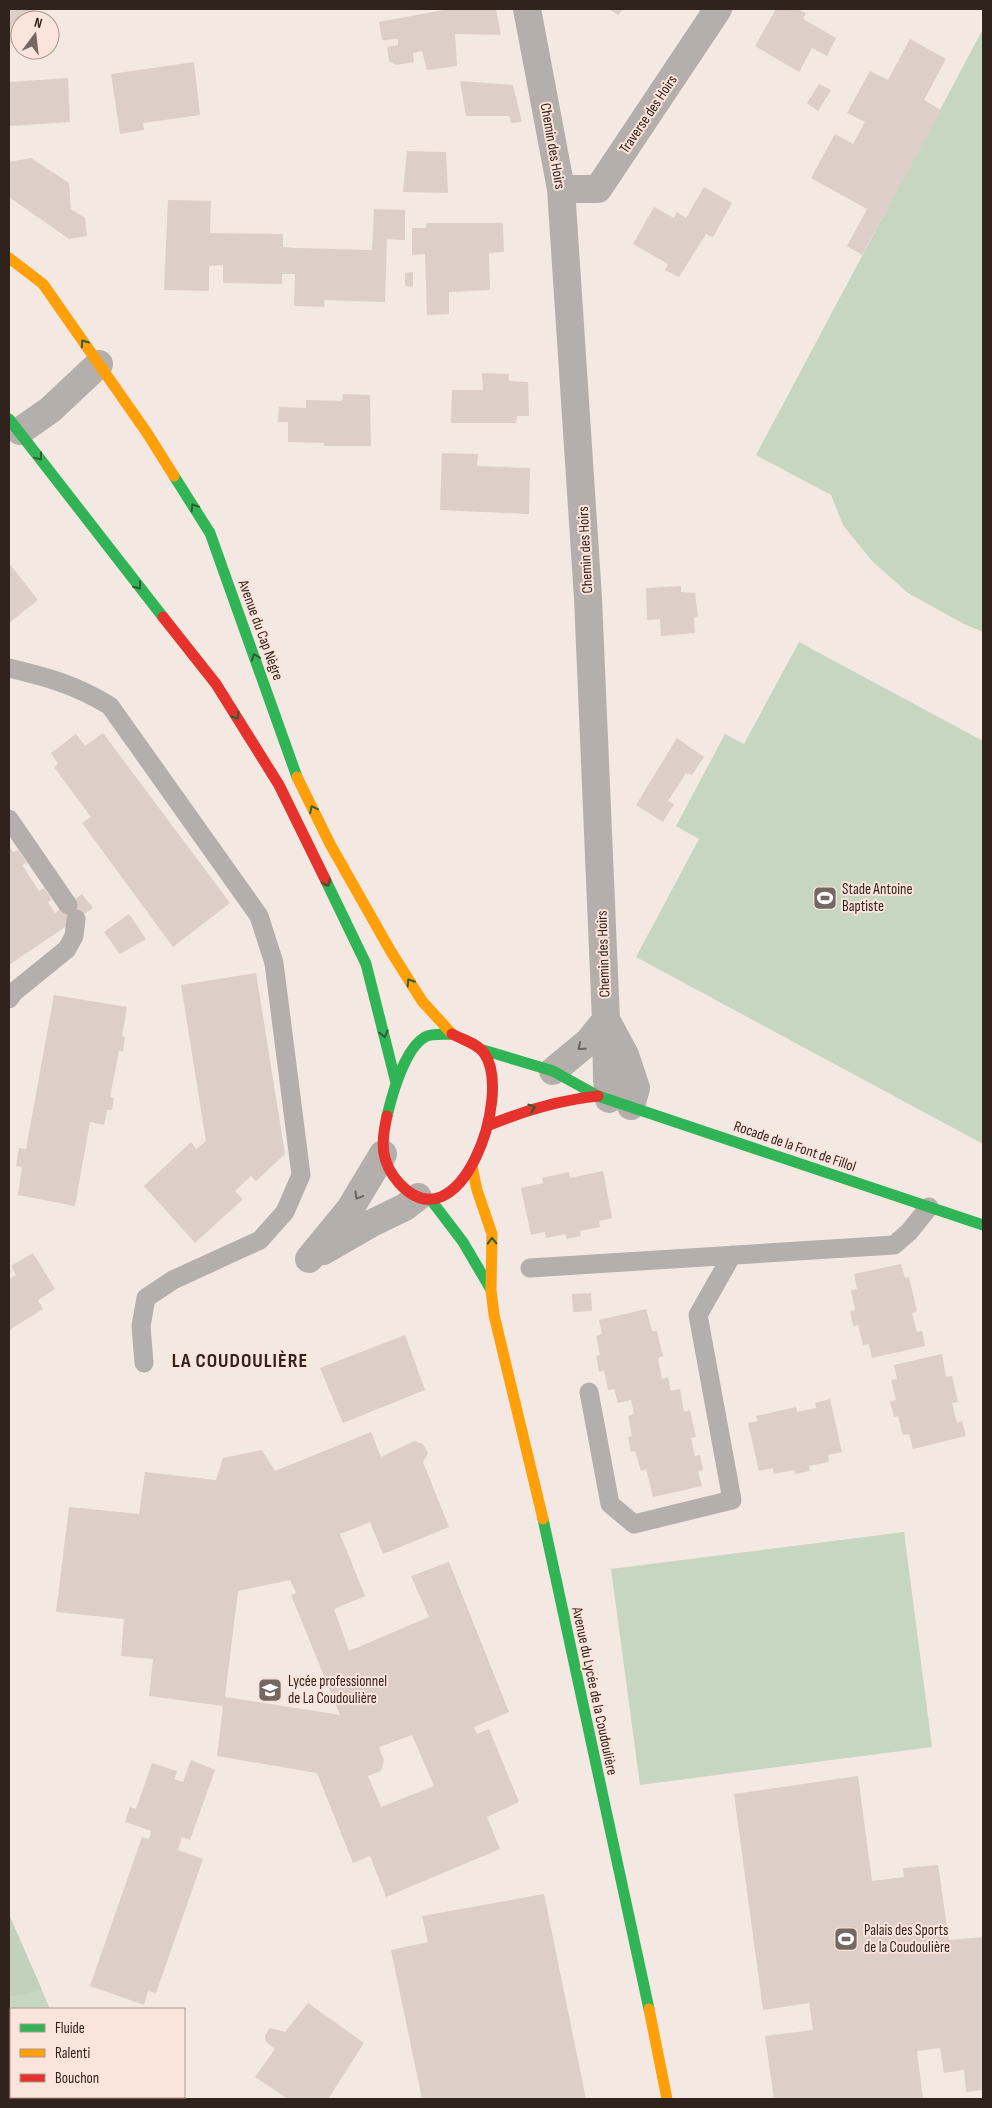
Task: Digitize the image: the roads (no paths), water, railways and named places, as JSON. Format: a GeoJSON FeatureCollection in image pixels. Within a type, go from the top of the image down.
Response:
{"type":"FeatureCollection","features":[{"type":"Feature","properties":{"kind":"street","name":"Chemin des Hoirs"},"geometry":{"type":"LineString","coordinates":[[527,9],[561,189],[587,570],[606,1020],[588,1042],[553,1072]]}},
{"type":"Feature","properties":{"kind":"street","name":"Traverse des Hoirs"},"geometry":{"type":"LineString","coordinates":[[561,189],[598,188],[718,9]]}},
{"type":"Feature","properties":{"kind":"street","name":"Avenue du Cap Nègre"},"geometry":{"type":"LineString","coordinates":[[9,258],[43,284],[147,433],[210,533],[295,773],[330,844],[390,950],[422,1000],[452,1034]]}},
{"type":"Feature","properties":{"kind":"street"},"geometry":{"type":"LineString","coordinates":[[99,364],[50,410],[14,425],[216,684],[279,785],[366,964],[396,1083]]}},
{"type":"Feature","properties":{"kind":"street"},"geometry":{"type":"LineString","coordinates":[[606,1020],[607,1079],[613,1100]]}},
{"type":"Feature","properties":{"kind":"street"},"geometry":{"type":"LineString","coordinates":[[452,1034],[483,1050],[490,1063],[494,1079],[493,1096],[487,1126],[472,1167],[461,1184],[451,1192],[424,1199],[370,1224],[309,1259],[350,1208],[382,1154],[385,1128],[396,1083],[413,1048],[425,1037],[452,1034]]}},
{"type":"Feature","properties":{"kind":"street","name":"Rocade de la Font de Fillol"},"geometry":{"type":"LineString","coordinates":[[483,1050],[553,1072],[613,1100],[983,1225]]}},
{"type":"Feature","properties":{"kind":"street","name":"Rocade de la Font de Fillol"},"geometry":{"type":"LineString","coordinates":[[487,1126],[520,1112],[570,1098],[613,1100]]}},
{"type":"Feature","properties":{"kind":"street"},"geometry":{"type":"LineString","coordinates":[[382,1154],[390,1174],[404,1188],[424,1199]]}},
{"type":"Feature","properties":{"kind":"street","name":"Avenue du Lycée de la Coudoulière"},"geometry":{"type":"LineString","coordinates":[[472,1167],[477,1190],[492,1234],[491,1290],[494,1314],[540,1504],[667,2099]]}},
{"type":"Feature","properties":{"kind":"street","name":"Avenue du Lycée de la Coudoulière"},"geometry":{"type":"LineString","coordinates":[[424,1199],[456,1228],[491,1290]]}},
{"type":"Feature","properties":{"kind":"lane"},"geometry":{"type":"LineString","coordinates":[[9,668],[52,678],[92,695],[110,706],[259,916],[274,963],[301,1175],[285,1212],[260,1240],[173,1280],[146,1298],[140,1326],[144,1363]]}},
{"type":"Feature","properties":{"kind":"lane"},"geometry":{"type":"LineString","coordinates":[[9,819],[72,912],[74,936],[67,949],[14,992],[9,999]]}},
{"type":"Feature","properties":{"kind":"lane"},"geometry":{"type":"LineString","coordinates":[[530,1268],[894,1245],[909,1232],[929,1206]]}},
{"type":"Feature","properties":{"kind":"lane"},"geometry":{"type":"LineString","coordinates":[[589,1392],[610,1504],[634,1524],[732,1500],[698,1315],[732,1255]]}},
{"type":"Feature","properties":{"kind":"place","name":"Stade Antoine Baptiste"},"geometry":{"type":"Point","coordinates":[825,898]}},
{"type":"Feature","properties":{"kind":"place","name":"Lycée professionnel de La Coudoulière"},"geometry":{"type":"Point","coordinates":[270,1690]}},
{"type":"Feature","properties":{"kind":"place","name":"Palais des Sports de la Coudoulière"},"geometry":{"type":"Point","coordinates":[846,1939]}},
{"type":"Feature","properties":{"kind":"district","name":"LA COUDOULIÈRE"},"geometry":{"type":"Point","coordinates":[240,1360]}}]}
